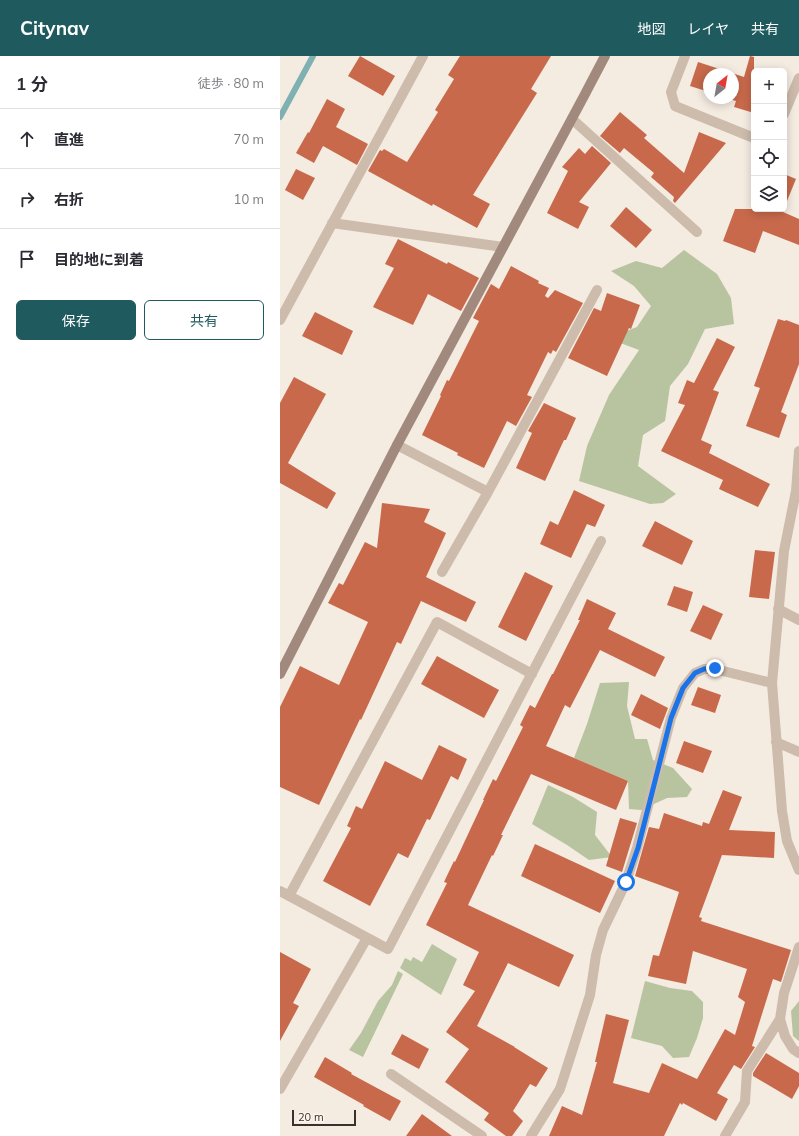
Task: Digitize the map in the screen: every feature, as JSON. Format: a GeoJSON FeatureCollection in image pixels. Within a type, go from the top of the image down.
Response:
{"type":"FeatureCollection","features":[{"type":"Feature","properties":{"kind":"street"},"geometry":{"type":"LineString","coordinates":[[280,320],[423,56]]}},
{"type":"Feature","properties":{"kind":"street"},"geometry":{"type":"LineString","coordinates":[[280,674],[397,445],[605,56]]}},
{"type":"Feature","properties":{"kind":"street"},"geometry":{"type":"LineString","coordinates":[[685,56],[671,92],[675,106],[751,137]]}},
{"type":"Feature","properties":{"kind":"street"},"geometry":{"type":"LineString","coordinates":[[787,107],[799,78]]}},
{"type":"Feature","properties":{"kind":"street"},"geometry":{"type":"LineString","coordinates":[[572,119],[697,232]]}},
{"type":"Feature","properties":{"kind":"street"},"geometry":{"type":"LineString","coordinates":[[332,223],[503,247]]}},
{"type":"Feature","properties":{"kind":"street"},"geometry":{"type":"LineString","coordinates":[[442,572],[488,492],[597,290]]}},
{"type":"Feature","properties":{"kind":"street"},"geometry":{"type":"LineString","coordinates":[[397,445],[488,492]]}},
{"type":"Feature","properties":{"kind":"street"},"geometry":{"type":"LineString","coordinates":[[799,451],[798,492],[784,544],[772,683],[782,811],[788,841],[799,870]]}},
{"type":"Feature","properties":{"kind":"street"},"geometry":{"type":"LineString","coordinates":[[532,674],[437,622],[284,893],[388,949],[532,674],[601,542]]}},
{"type":"Feature","properties":{"kind":"street"},"geometry":{"type":"LineString","coordinates":[[778,609],[799,620]]}},
{"type":"Feature","properties":{"kind":"street"},"geometry":{"type":"LineString","coordinates":[[531,1136],[560,1088],[590,995],[596,955],[603,930],[626,882],[638,848],[671,718],[683,688],[695,673],[704,669],[715,668],[772,683]]}},
{"type":"Feature","properties":{"kind":"street"},"geometry":{"type":"LineString","coordinates":[[776,742],[799,752]]}},
{"type":"Feature","properties":{"kind":"street"},"geometry":{"type":"LineString","coordinates":[[280,1089],[367,938]]}},
{"type":"Feature","properties":{"kind":"street"},"geometry":{"type":"LineString","coordinates":[[725,1136],[745,1102],[747,1071],[780,1019],[784,993],[799,947]]}},
{"type":"Feature","properties":{"kind":"street"},"geometry":{"type":"LineString","coordinates":[[780,1019],[785,1036],[793,1049],[799,1053]]}},
{"type":"Feature","properties":{"kind":"street"},"geometry":{"type":"LineString","coordinates":[[391,1074],[482,1136]]}},
{"type":"Feature","properties":{"kind":"green space"},"geometry":{"type":"Polygon","coordinates":[[[684,250],[717,274],[731,298],[734,324],[705,329],[688,364],[670,386],[665,421],[643,435],[638,466],[676,494],[663,503],[650,504],[579,481],[587,446],[609,395],[639,350],[607,338],[637,327],[651,306],[634,286],[611,271],[636,261],[662,268],[684,250]]]}},
{"type":"Feature","properties":{"kind":"green space"},"geometry":{"type":"Polygon","coordinates":[[[629,682],[627,706],[635,739],[647,739],[653,760],[673,768],[692,789],[687,797],[667,798],[641,810],[629,809],[628,781],[574,758],[600,683],[629,682]]]}},
{"type":"Feature","properties":{"kind":"green space"},"geometry":{"type":"Polygon","coordinates":[[[548,785],[573,797],[597,812],[595,835],[612,857],[589,860],[532,824],[548,785]]]}},
{"type":"Feature","properties":{"kind":"green space"},"geometry":{"type":"Polygon","coordinates":[[[432,944],[457,959],[441,995],[400,968],[405,958],[411,961],[413,957],[422,962],[432,944]]]}},
{"type":"Feature","properties":{"kind":"green space"},"geometry":{"type":"Polygon","coordinates":[[[398,971],[403,974],[363,1057],[349,1050],[361,1033],[378,1001],[392,985],[398,971]]]}},
{"type":"Feature","properties":{"kind":"green space"},"geometry":{"type":"Polygon","coordinates":[[[645,981],[670,988],[692,991],[703,1002],[703,1018],[689,1057],[673,1058],[662,1046],[631,1038],[645,981]]]}},
{"type":"Feature","properties":{"kind":"green space"},"geometry":{"type":"Polygon","coordinates":[[[799,1001],[799,1041],[793,1036],[791,1011],[799,1001]]]}},
{"type":"Feature","properties":{"kind":"building"},"geometry":{"type":"Polygon","coordinates":[[[360,56],[395,76],[383,96],[348,76],[360,56]]]}},
{"type":"Feature","properties":{"kind":"building"},"geometry":{"type":"Polygon","coordinates":[[[460,56],[551,56],[531,89],[537,93],[473,195],[490,204],[477,228],[433,204],[432,206],[368,171],[380,150],[382,151],[384,149],[407,162],[438,112],[435,110],[454,79],[448,75],[460,56]]]}},
{"type":"Feature","properties":{"kind":"building"},"geometry":{"type":"Polygon","coordinates":[[[750,56],[754,57],[754,68],[751,68],[751,112],[734,107],[735,104],[739,104],[739,75],[744,77],[750,56]]]}},
{"type":"Feature","properties":{"kind":"building"},"geometry":{"type":"Polygon","coordinates":[[[698,62],[716,68],[703,68],[703,90],[690,86],[698,62]]]}},
{"type":"Feature","properties":{"kind":"building"},"geometry":{"type":"Polygon","coordinates":[[[327,99],[345,109],[336,127],[368,144],[357,165],[323,146],[314,163],[296,153],[308,132],[309,133],[327,99]]]}},
{"type":"Feature","properties":{"kind":"building"},"geometry":{"type":"Polygon","coordinates":[[[620,112],[647,135],[644,138],[684,173],[699,132],[726,143],[675,203],[673,201],[674,197],[651,177],[654,173],[624,148],[620,153],[600,136],[620,112]]]}},
{"type":"Feature","properties":{"kind":"building"},"geometry":{"type":"Polygon","coordinates":[[[592,146],[611,163],[579,202],[589,207],[578,229],[547,213],[568,171],[562,167],[579,148],[585,154],[592,146]]]}},
{"type":"Feature","properties":{"kind":"building"},"geometry":{"type":"Polygon","coordinates":[[[296,169],[315,178],[303,200],[285,190],[296,169]]]}},
{"type":"Feature","properties":{"kind":"building"},"geometry":{"type":"Polygon","coordinates":[[[787,175],[796,179],[787,201],[787,175]]]}},
{"type":"Feature","properties":{"kind":"building"},"geometry":{"type":"Polygon","coordinates":[[[626,207],[652,230],[636,248],[610,226],[626,207]]]}},
{"type":"Feature","properties":{"kind":"building"},"geometry":{"type":"Polygon","coordinates":[[[735,209],[751,209],[751,212],[783,212],[799,219],[799,245],[763,231],[755,253],[723,241],[735,209]]]}},
{"type":"Feature","properties":{"kind":"building"},"geometry":{"type":"Polygon","coordinates":[[[398,239],[447,264],[448,262],[479,278],[461,311],[428,294],[413,325],[373,307],[394,268],[385,264],[398,239]]]}},
{"type":"Feature","properties":{"kind":"building"},"geometry":{"type":"Polygon","coordinates":[[[511,266],[549,288],[545,296],[548,298],[555,290],[583,303],[556,352],[553,350],[551,354],[548,352],[527,395],[532,397],[516,426],[507,421],[484,468],[457,455],[458,453],[422,435],[447,380],[449,381],[479,321],[473,318],[491,284],[499,289],[511,266]]]}},
{"type":"Feature","properties":{"kind":"building"},"geometry":{"type":"Polygon","coordinates":[[[607,293],[640,305],[631,329],[629,328],[607,376],[568,358],[594,308],[601,311],[607,293]]]}},
{"type":"Feature","properties":{"kind":"building"},"geometry":{"type":"Polygon","coordinates":[[[315,312],[353,331],[342,355],[302,336],[315,312]]]}},
{"type":"Feature","properties":{"kind":"building"},"geometry":{"type":"Polygon","coordinates":[[[778,319],[786,320],[799,325],[799,364],[781,412],[787,415],[779,438],[746,426],[760,388],[754,386],[778,319]]]}},
{"type":"Feature","properties":{"kind":"building"},"geometry":{"type":"Polygon","coordinates":[[[717,338],[735,347],[713,390],[719,392],[701,440],[712,445],[709,453],[770,484],[758,507],[719,489],[723,480],[661,451],[685,405],[678,403],[687,380],[694,383],[717,338]]]}},
{"type":"Feature","properties":{"kind":"building"},"geometry":{"type":"Polygon","coordinates":[[[294,377],[326,394],[288,463],[336,493],[327,509],[280,483],[280,403],[294,377]]]}},
{"type":"Feature","properties":{"kind":"building"},"geometry":{"type":"Polygon","coordinates":[[[544,403],[576,418],[545,481],[516,468],[532,433],[528,431],[544,403]]]}},
{"type":"Feature","properties":{"kind":"building"},"geometry":{"type":"Polygon","coordinates":[[[574,490],[605,505],[595,527],[587,524],[571,558],[540,544],[550,521],[558,525],[574,490]]]}},
{"type":"Feature","properties":{"kind":"building"},"geometry":{"type":"Polygon","coordinates":[[[382,503],[430,509],[424,522],[446,533],[426,577],[476,602],[466,622],[421,601],[401,644],[397,642],[319,805],[280,787],[280,707],[300,666],[339,685],[368,622],[328,603],[339,583],[343,585],[365,542],[377,548],[382,503]]]}},
{"type":"Feature","properties":{"kind":"building"},"geometry":{"type":"Polygon","coordinates":[[[655,521],[693,541],[682,565],[642,546],[655,521]]]}},
{"type":"Feature","properties":{"kind":"building"},"geometry":{"type":"Polygon","coordinates":[[[755,550],[775,552],[769,599],[749,597],[755,550]]]}},
{"type":"Feature","properties":{"kind":"building"},"geometry":{"type":"Polygon","coordinates":[[[525,572],[553,586],[526,641],[498,627],[525,572]]]}},
{"type":"Feature","properties":{"kind":"building"},"geometry":{"type":"Polygon","coordinates":[[[674,586],[693,592],[687,612],[667,605],[674,586]]]}},
{"type":"Feature","properties":{"kind":"building"},"geometry":{"type":"Polygon","coordinates":[[[587,599],[616,613],[608,629],[665,657],[655,677],[600,650],[570,708],[565,705],[546,746],[628,781],[616,810],[531,774],[501,835],[503,835],[493,856],[492,855],[468,905],[574,955],[559,987],[508,963],[477,1026],[515,1047],[548,1068],[536,1087],[530,1084],[513,1111],[523,1121],[512,1136],[506,1136],[484,1120],[489,1113],[445,1082],[469,1049],[446,1032],[475,991],[463,985],[479,952],[426,925],[447,883],[444,882],[454,861],[455,862],[493,779],[496,781],[523,727],[520,725],[530,705],[535,708],[553,674],[580,620],[578,620],[587,599]]]}},
{"type":"Feature","properties":{"kind":"building"},"geometry":{"type":"Polygon","coordinates":[[[703,605],[723,614],[711,640],[690,631],[703,605]]]}},
{"type":"Feature","properties":{"kind":"building"},"geometry":{"type":"Polygon","coordinates":[[[437,656],[499,690],[484,718],[421,684],[437,656]]]}},
{"type":"Feature","properties":{"kind":"building"},"geometry":{"type":"Polygon","coordinates":[[[698,687],[721,695],[715,713],[691,705],[698,687]]]}},
{"type":"Feature","properties":{"kind":"building"},"geometry":{"type":"Polygon","coordinates":[[[641,694],[668,708],[660,729],[631,715],[641,694]]]}},
{"type":"Feature","properties":{"kind":"building"},"geometry":{"type":"Polygon","coordinates":[[[684,741],[712,751],[703,773],[676,763],[684,741]]]}},
{"type":"Feature","properties":{"kind":"building"},"geometry":{"type":"Polygon","coordinates":[[[439,745],[467,759],[458,780],[451,776],[430,820],[427,819],[408,858],[398,853],[370,906],[323,881],[351,828],[347,826],[356,806],[362,809],[385,761],[422,780],[439,745]]]}},
{"type":"Feature","properties":{"kind":"building"},"geometry":{"type":"Polygon","coordinates":[[[723,790],[742,797],[729,830],[775,832],[774,858],[722,855],[699,917],[702,918],[701,921],[791,950],[781,982],[773,979],[752,1046],[755,1047],[741,1069],[734,1065],[717,1093],[728,1099],[716,1121],[683,1103],[682,1105],[680,1103],[664,1136],[549,1136],[562,1106],[582,1115],[597,1062],[595,1062],[606,1014],[629,1020],[613,1083],[649,1093],[662,1063],[697,1079],[725,1029],[735,1035],[745,1002],[738,997],[747,969],[693,951],[686,984],[648,976],[653,955],[659,956],[679,892],[635,876],[649,827],[659,829],[664,813],[702,826],[703,822],[709,824],[723,790]]]}},
{"type":"Feature","properties":{"kind":"building"},"geometry":{"type":"Polygon","coordinates":[[[620,818],[637,823],[622,872],[606,866],[620,818]]]}},
{"type":"Feature","properties":{"kind":"building"},"geometry":{"type":"Polygon","coordinates":[[[535,844],[615,881],[600,913],[521,876],[535,844]]]}},
{"type":"Feature","properties":{"kind":"building"},"geometry":{"type":"Polygon","coordinates":[[[280,952],[311,969],[293,1003],[299,1006],[280,1041],[280,952]]]}},
{"type":"Feature","properties":{"kind":"building"},"geometry":{"type":"Polygon","coordinates":[[[402,1034],[429,1049],[419,1069],[391,1054],[402,1034]]]}},
{"type":"Feature","properties":{"kind":"building"},"geometry":{"type":"Polygon","coordinates":[[[766,1053],[799,1073],[799,1086],[792,1099],[753,1076],[753,1073],[766,1053]]]}},
{"type":"Feature","properties":{"kind":"building"},"geometry":{"type":"Polygon","coordinates":[[[325,1057],[352,1073],[351,1074],[401,1101],[390,1121],[314,1077],[325,1057]]]}},
{"type":"Feature","properties":{"kind":"building"},"geometry":{"type":"Polygon","coordinates":[[[422,1114],[452,1136],[406,1136],[422,1114]]]}},
{"type":"Feature","properties":{"kind":"waterway"},"geometry":{"type":"LineString","coordinates":[[280,117],[313,56]]}},
{"type":"Feature","properties":{"kind":"route"},"geometry":{"type":"LineString","coordinates":[[626,882],[638,848],[671,718],[683,688],[695,673],[704,669],[715,668]]}}]}
